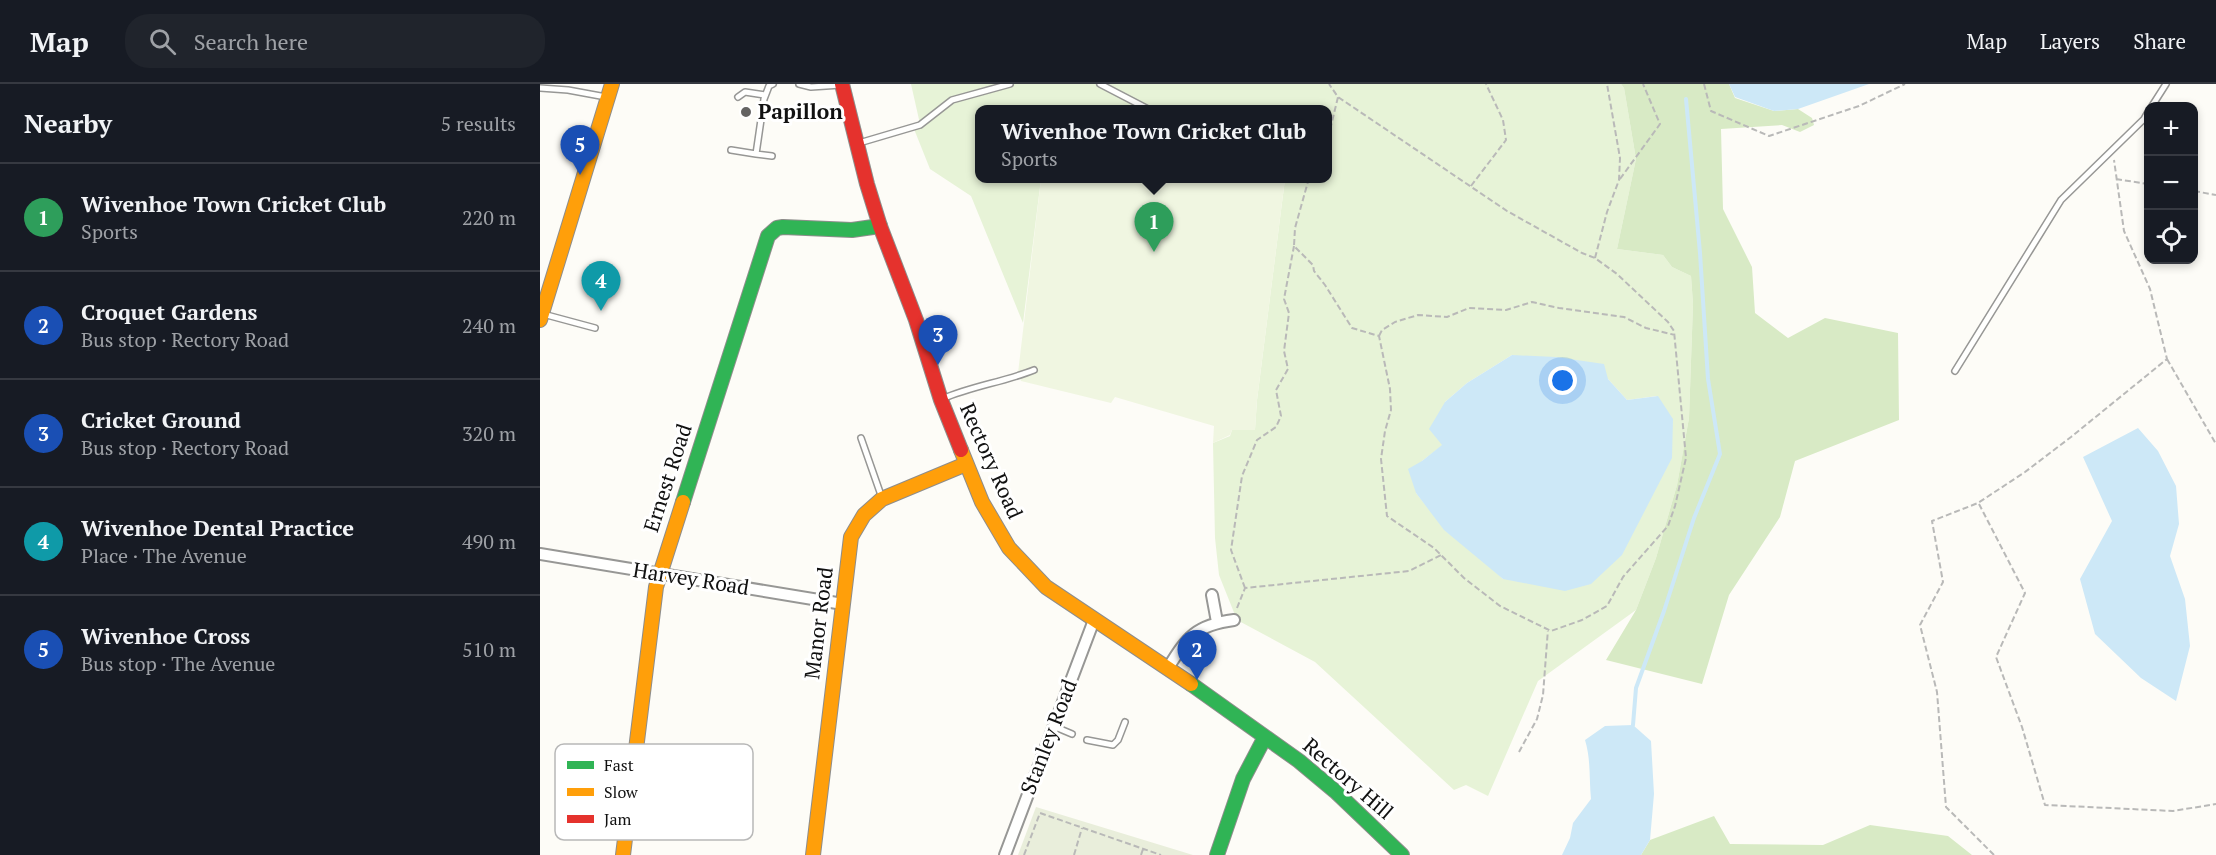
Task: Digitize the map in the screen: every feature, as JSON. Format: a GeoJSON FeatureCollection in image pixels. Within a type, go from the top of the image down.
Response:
{"type":"FeatureCollection","features":[{"type":"Feature","properties":{"kind":"street","name":"Rectory Road"},"geometry":{"type":"LineString","coordinates":[[842,85],[880,226],[916,320],[941,400],[982,502],[1009,548],[1046,587],[1265,737]]}},
{"type":"Feature","properties":{"kind":"street"},"geometry":{"type":"LineString","coordinates":[[541,316],[610,90]]}},
{"type":"Feature","properties":{"kind":"street","name":"Ernest Road"},"geometry":{"type":"LineString","coordinates":[[637,744],[659,573],[768,236],[777,228],[783,227],[852,230],[880,226]]}},
{"type":"Feature","properties":{"kind":"street","name":"Manor Road"},"geometry":{"type":"LineString","coordinates":[[813,855],[851,537],[860,518],[882,499],[966,464]]}},
{"type":"Feature","properties":{"kind":"street","name":"Harvey Road"},"geometry":{"type":"LineString","coordinates":[[540,554],[843,604]]}},
{"type":"Feature","properties":{"kind":"street"},"geometry":{"type":"LineString","coordinates":[[1212,595],[1217,622]]}},
{"type":"Feature","properties":{"kind":"street","name":"Stanley Road"},"geometry":{"type":"LineString","coordinates":[[1005,855],[1094,620]]}},
{"type":"Feature","properties":{"kind":"street"},"geometry":{"type":"LineString","coordinates":[[1167,668],[1191,634],[1217,622],[1234,620]]}},
{"type":"Feature","properties":{"kind":"street"},"geometry":{"type":"LineString","coordinates":[[1217,855],[1242,779],[1265,737]]}},
{"type":"Feature","properties":{"kind":"street","name":"Rectory Hill"},"geometry":{"type":"LineString","coordinates":[[1265,737],[1335,791],[1402,855]]}},
{"type":"Feature","properties":{"kind":"street","name":"Ernest Road"},"geometry":{"type":"LineString","coordinates":[[623,855],[625,840]]}},
{"type":"Feature","properties":{"kind":"lane"},"geometry":{"type":"LineString","coordinates":[[756,154],[765,95],[769,86],[773,84]]}},
{"type":"Feature","properties":{"kind":"lane"},"geometry":{"type":"LineString","coordinates":[[799,84],[812,87],[842,85]]}},
{"type":"Feature","properties":{"kind":"lane"},"geometry":{"type":"LineString","coordinates":[[857,144],[920,125],[952,100],[1010,84]]}},
{"type":"Feature","properties":{"kind":"lane"},"geometry":{"type":"LineString","coordinates":[[1100,84],[1140,105]]}},
{"type":"Feature","properties":{"kind":"lane"},"geometry":{"type":"LineString","coordinates":[[2155,102],[2166,84]]}},
{"type":"Feature","properties":{"kind":"lane"},"geometry":{"type":"LineString","coordinates":[[540,88],[610,90]]}},
{"type":"Feature","properties":{"kind":"lane"},"geometry":{"type":"LineString","coordinates":[[738,97],[745,92],[765,95]]}},
{"type":"Feature","properties":{"kind":"lane"},"geometry":{"type":"LineString","coordinates":[[1955,371],[2061,200],[2144,119]]}},
{"type":"Feature","properties":{"kind":"lane"},"geometry":{"type":"LineString","coordinates":[[731,150],[771,156]]}},
{"type":"Feature","properties":{"kind":"lane"},"geometry":{"type":"LineString","coordinates":[[541,316],[595,328]]}},
{"type":"Feature","properties":{"kind":"lane"},"geometry":{"type":"LineString","coordinates":[[941,400],[961,391],[1034,370]]}},
{"type":"Feature","properties":{"kind":"lane"},"geometry":{"type":"LineString","coordinates":[[861,438],[882,499]]}},
{"type":"Feature","properties":{"kind":"lane"},"geometry":{"type":"LineString","coordinates":[[1087,740],[1113,746],[1119,740],[1125,722]]}},
{"type":"Feature","properties":{"kind":"lane"},"geometry":{"type":"LineString","coordinates":[[1053,726],[1072,734]]}},
{"type":"Feature","properties":{"kind":"path"},"geometry":{"type":"LineString","coordinates":[[1329,84],[1338,97],[1508,211],[1582,254],[1596,258],[1617,274],[1668,322],[1675,335],[1686,458],[1668,526],[1623,577],[1607,606],[1582,620],[1551,631],[1500,606],[1464,578],[1434,548],[1387,516],[1381,459],[1391,410],[1390,389],[1380,336],[1382,330],[1395,322],[1418,315],[1447,317],[1469,308],[1506,310],[1532,302],[1624,317],[1646,328],[1675,335]]}},
{"type":"Feature","properties":{"kind":"path"},"geometry":{"type":"LineString","coordinates":[[1471,186],[1506,140],[1503,120],[1486,84]]}},
{"type":"Feature","properties":{"kind":"path"},"geometry":{"type":"LineString","coordinates":[[1607,84],[1620,158],[1619,180]]}},
{"type":"Feature","properties":{"kind":"path"},"geometry":{"type":"LineString","coordinates":[[1596,258],[1607,212],[1619,180],[1660,124],[1643,84]]}},
{"type":"Feature","properties":{"kind":"path"},"geometry":{"type":"LineString","coordinates":[[1704,84],[1711,111],[1769,136],[1859,106],[1905,84]]}},
{"type":"Feature","properties":{"kind":"path"},"geometry":{"type":"LineString","coordinates":[[1332,122],[1338,97]]}},
{"type":"Feature","properties":{"kind":"path"},"geometry":{"type":"LineString","coordinates":[[2112,150],[2124,231],[2150,289],[2167,359],[2216,444]]}},
{"type":"Feature","properties":{"kind":"path"},"geometry":{"type":"LineString","coordinates":[[2116,179],[2144,183]]}},
{"type":"Feature","properties":{"kind":"path"},"geometry":{"type":"LineString","coordinates":[[1234,620],[1245,588],[1231,550],[1242,476],[1257,440],[1276,427],[1281,416],[1276,390],[1288,369],[1284,351],[1289,313],[1284,299],[1295,228],[1308,183]]}},
{"type":"Feature","properties":{"kind":"path"},"geometry":{"type":"LineString","coordinates":[[2198,192],[2216,195]]}},
{"type":"Feature","properties":{"kind":"path"},"geometry":{"type":"LineString","coordinates":[[1294,246],[1313,265],[1314,271],[1352,328],[1380,336]]}},
{"type":"Feature","properties":{"kind":"path"},"geometry":{"type":"LineString","coordinates":[[1994,855],[1946,807],[1937,692],[1920,625],[1943,582],[1932,521],[1978,504],[2071,437],[2167,359]]}},
{"type":"Feature","properties":{"kind":"path"},"geometry":{"type":"LineString","coordinates":[[1978,504],[2025,593],[1996,657],[2022,727],[2045,805],[2173,811],[2216,804]]}},
{"type":"Feature","properties":{"kind":"path"},"geometry":{"type":"LineString","coordinates":[[1245,588],[1409,571],[1441,555]]}},
{"type":"Feature","properties":{"kind":"path"},"geometry":{"type":"LineString","coordinates":[[1519,752],[1537,719],[1543,695],[1548,629]]}},
{"type":"Feature","properties":{"kind":"path"},"geometry":{"type":"LineString","coordinates":[[1024,855],[1041,813],[1161,855]]}},
{"type":"Feature","properties":{"kind":"path"},"geometry":{"type":"LineString","coordinates":[[1074,855],[1082,828]]}},
{"type":"Feature","properties":{"kind":"path"},"geometry":{"type":"LineString","coordinates":[[1141,855],[1143,849]]}},
{"type":"Feature","properties":{"kind":"green space"},"geometry":{"type":"Polygon","coordinates":[[[911,84],[1621,84],[1624,88],[1636,159],[1617,249],[1663,255],[1672,267],[1691,276],[1693,304],[1689,418],[1677,485],[1656,558],[1636,610],[1538,681],[1488,796],[1466,785],[1454,790],[1315,662],[1237,620],[1219,575],[1215,538],[1213,443],[1230,436],[1232,430],[1255,429],[1284,183],[1332,183],[1332,105],[975,105],[975,183],[1040,183],[1023,323],[971,196],[930,169],[914,129],[920,124],[911,84]],[[1512,355],[1467,383],[1445,402],[1443,445],[1422,461],[1416,493],[1428,508],[1503,579],[1657,396],[1627,400],[1608,379],[1512,355]]]}},
{"type":"Feature","properties":{"kind":"green space"},"geometry":{"type":"Polygon","coordinates":[[[1621,84],[1729,84],[1735,98],[1774,111],[1798,109],[1812,118],[1814,125],[1800,132],[1782,125],[1721,129],[1723,209],[1752,267],[1755,313],[1788,338],[1825,318],[1898,333],[1899,420],[1795,461],[1780,517],[1729,595],[1702,684],[1606,660],[1636,610],[1656,558],[1677,485],[1689,418],[1693,304],[1691,276],[1672,267],[1663,255],[1617,249],[1636,159],[1624,88],[1621,84]]]}},
{"type":"Feature","properties":{"kind":"green space"},"geometry":{"type":"Polygon","coordinates":[[[1041,183],[1284,183],[1255,430],[1232,430],[1230,435],[1213,443],[1214,426],[1115,397],[1111,403],[1021,381],[1018,373],[1041,183]]]}},
{"type":"Feature","properties":{"kind":"green space"},"geometry":{"type":"Polygon","coordinates":[[[1036,807],[1193,855],[1018,855],[1036,807]]]}},
{"type":"Feature","properties":{"kind":"green space"},"geometry":{"type":"Polygon","coordinates":[[[1714,816],[1730,844],[1823,845],[1870,825],[1948,836],[1972,855],[1641,855],[1650,840],[1714,816]]]}},
{"type":"Feature","properties":{"kind":"water"},"geometry":{"type":"Polygon","coordinates":[[[1729,84],[1869,84],[1798,109],[1774,111],[1735,97],[1729,84]]]}},
{"type":"Feature","properties":{"kind":"water"},"geometry":{"type":"Polygon","coordinates":[[[1512,355],[1556,357],[1604,364],[1608,379],[1627,400],[1658,396],[1673,419],[1672,458],[1622,555],[1591,584],[1565,591],[1503,579],[1444,530],[1416,493],[1408,469],[1442,445],[1429,429],[1445,402],[1467,383],[1512,355]]]}},
{"type":"Feature","properties":{"kind":"water"},"geometry":{"type":"Polygon","coordinates":[[[2138,428],[2158,451],[2176,486],[2179,524],[2170,556],[2185,599],[2190,646],[2176,701],[2141,678],[2095,634],[2080,579],[2112,521],[2083,457],[2138,428]]]}},
{"type":"Feature","properties":{"kind":"water"},"geometry":{"type":"Polygon","coordinates":[[[1633,725],[1651,741],[1654,794],[1650,840],[1641,855],[1562,855],[1570,838],[1573,823],[1591,799],[1585,740],[1605,726],[1633,725]]]}},
{"type":"Feature","properties":{"kind":"waterway"},"geometry":{"type":"LineString","coordinates":[[1633,725],[1636,688],[1694,518],[1720,454],[1708,379],[1700,253],[1686,99]]}},
{"type":"Feature","properties":{"kind":"traffic: fast"},"geometry":{"type":"LineString","coordinates":[[683,502],[768,236],[777,228],[783,227],[852,230],[880,226]]}},
{"type":"Feature","properties":{"kind":"traffic: fast"},"geometry":{"type":"LineString","coordinates":[[1191,684],[1299,761],[1335,791],[1402,855]]}},
{"type":"Feature","properties":{"kind":"traffic: fast"},"geometry":{"type":"LineString","coordinates":[[1217,855],[1243,779],[1265,737]]}},
{"type":"Feature","properties":{"kind":"traffic: slow"},"geometry":{"type":"LineString","coordinates":[[540,320],[612,84]]}},
{"type":"Feature","properties":{"kind":"traffic: slow"},"geometry":{"type":"LineString","coordinates":[[961,450],[982,502],[1009,548],[1046,587],[1191,684]]}},
{"type":"Feature","properties":{"kind":"traffic: slow"},"geometry":{"type":"LineString","coordinates":[[813,855],[851,537],[864,515],[882,499],[966,464]]}},
{"type":"Feature","properties":{"kind":"traffic: slow"},"geometry":{"type":"LineString","coordinates":[[637,744],[656,587],[683,502]]}},
{"type":"Feature","properties":{"kind":"traffic: slow"},"geometry":{"type":"LineString","coordinates":[[623,855],[625,840]]}},
{"type":"Feature","properties":{"kind":"traffic: jam"},"geometry":{"type":"LineString","coordinates":[[842,84],[880,226],[916,320],[941,400],[961,450]]}},
{"type":"Feature","properties":{"kind":"place","name":"Papillon"},"geometry":{"type":"Point","coordinates":[746,112]}},
{"type":"Feature","properties":{"kind":"place","name":"Wivenhoe Cross"},"geometry":{"type":"Point","coordinates":[580,175]}},
{"type":"Feature","properties":{"kind":"place","name":"Wivenhoe Town Cricket Club"},"geometry":{"type":"Point","coordinates":[1154,252]}},
{"type":"Feature","properties":{"kind":"place","name":"Wivenhoe Dental Practice"},"geometry":{"type":"Point","coordinates":[601,311]}},
{"type":"Feature","properties":{"kind":"place","name":"Cricket Ground"},"geometry":{"type":"Point","coordinates":[938,365]}},
{"type":"Feature","properties":{"kind":"place","name":"Croquet Gardens"},"geometry":{"type":"Point","coordinates":[1197,680]}}]}
